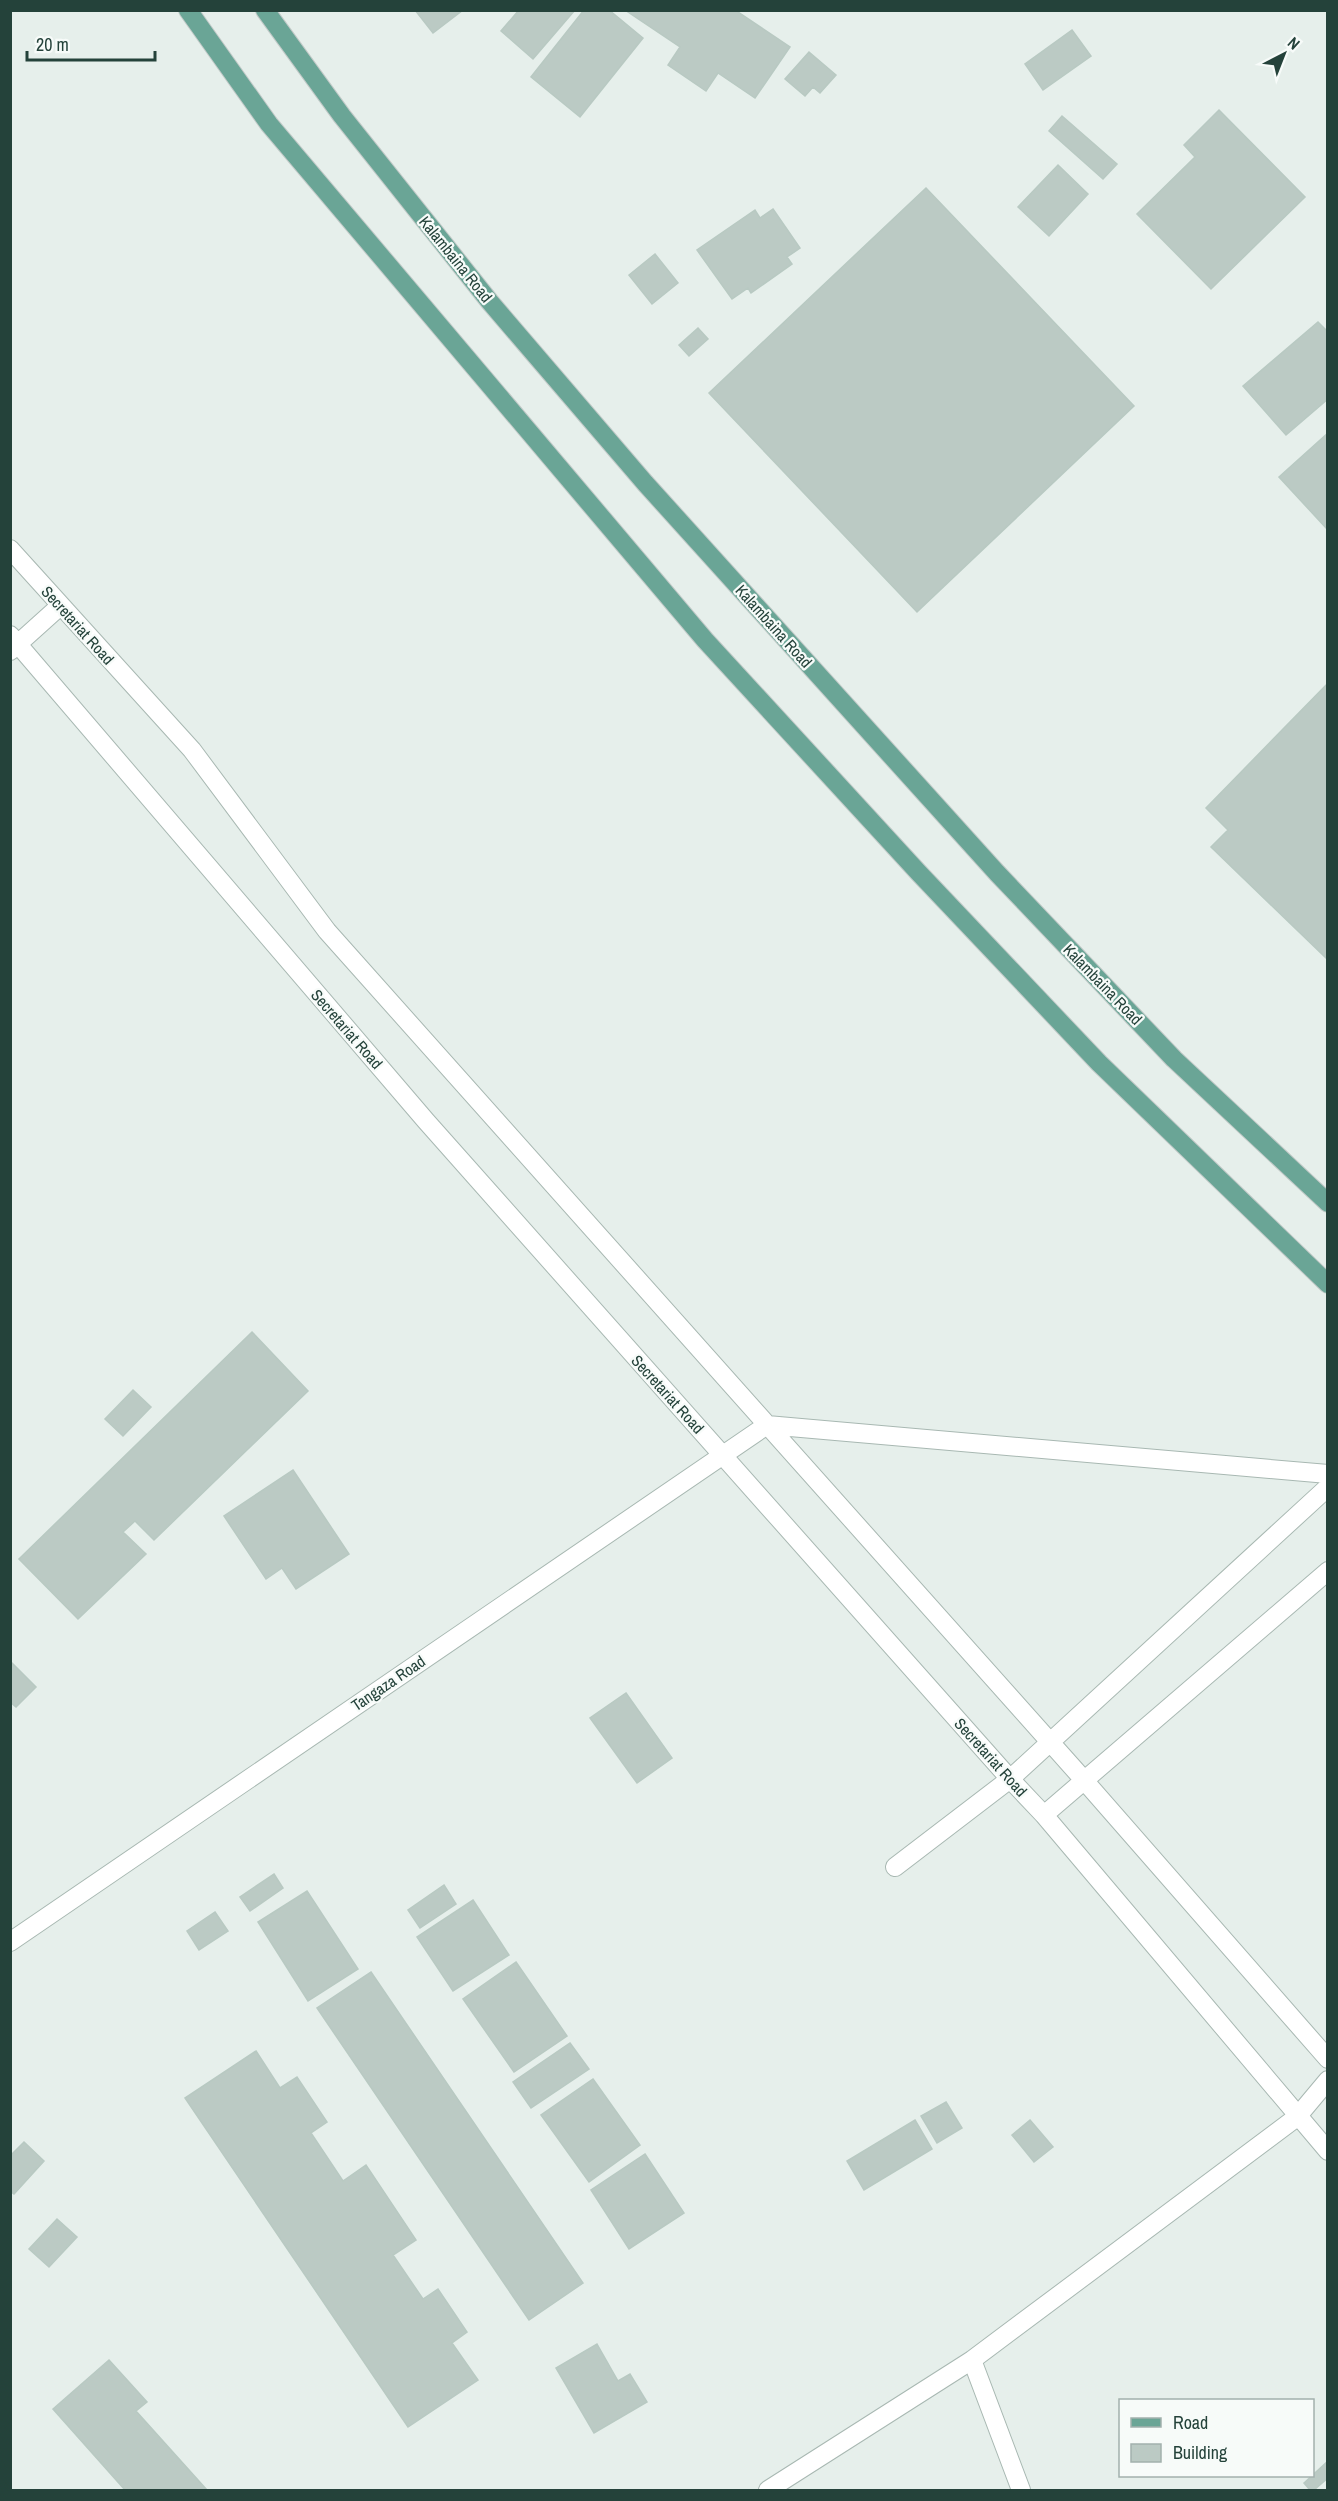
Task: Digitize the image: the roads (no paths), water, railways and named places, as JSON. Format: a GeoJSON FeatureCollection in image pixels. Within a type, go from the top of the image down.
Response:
{"type":"FeatureCollection","features":[{"type":"Feature","properties":{"kind":"main road"},"geometry":{"type":"LineString","coordinates":[[188,10],[269,124],[705,640],[927,881],[1099,1063],[1328,1284]]}},
{"type":"Feature","properties":{"kind":"main road","name":"Kalambaina Road"},"geometry":{"type":"LineString","coordinates":[[264,10],[342,116],[483,293],[645,483],[1005,882],[1174,1059],[1328,1203]]}},
{"type":"Feature","properties":{"kind":"street","name":"Secretariat Road"},"geometry":{"type":"LineString","coordinates":[[10,549],[192,750],[327,931],[1083,1779],[1328,2059]]}},
{"type":"Feature","properties":{"kind":"street"},"geometry":{"type":"LineString","coordinates":[[13,643],[60,606]]}},
{"type":"Feature","properties":{"kind":"street","name":"Secretariat Road"},"geometry":{"type":"LineString","coordinates":[[13,643],[426,1121],[1044,1815],[1328,2151]]}},
{"type":"Feature","properties":{"kind":"street"},"geometry":{"type":"LineString","coordinates":[[767,1425],[1328,1474]]}},
{"type":"Feature","properties":{"kind":"street","name":"Tangaza Road"},"geometry":{"type":"LineString","coordinates":[[10,1942],[767,1425]]}},
{"type":"Feature","properties":{"kind":"street"},"geometry":{"type":"LineString","coordinates":[[895,1867],[1010,1779],[1328,1487]]}},
{"type":"Feature","properties":{"kind":"street"},"geometry":{"type":"LineString","coordinates":[[1044,1815],[1083,1779],[1328,1571]]}},
{"type":"Feature","properties":{"kind":"street"},"geometry":{"type":"LineString","coordinates":[[768,2490],[972,2360],[1297,2117],[1328,2080]]}},
{"type":"Feature","properties":{"kind":"street"},"geometry":{"type":"LineString","coordinates":[[972,2360],[1021,2490]]}}]}
